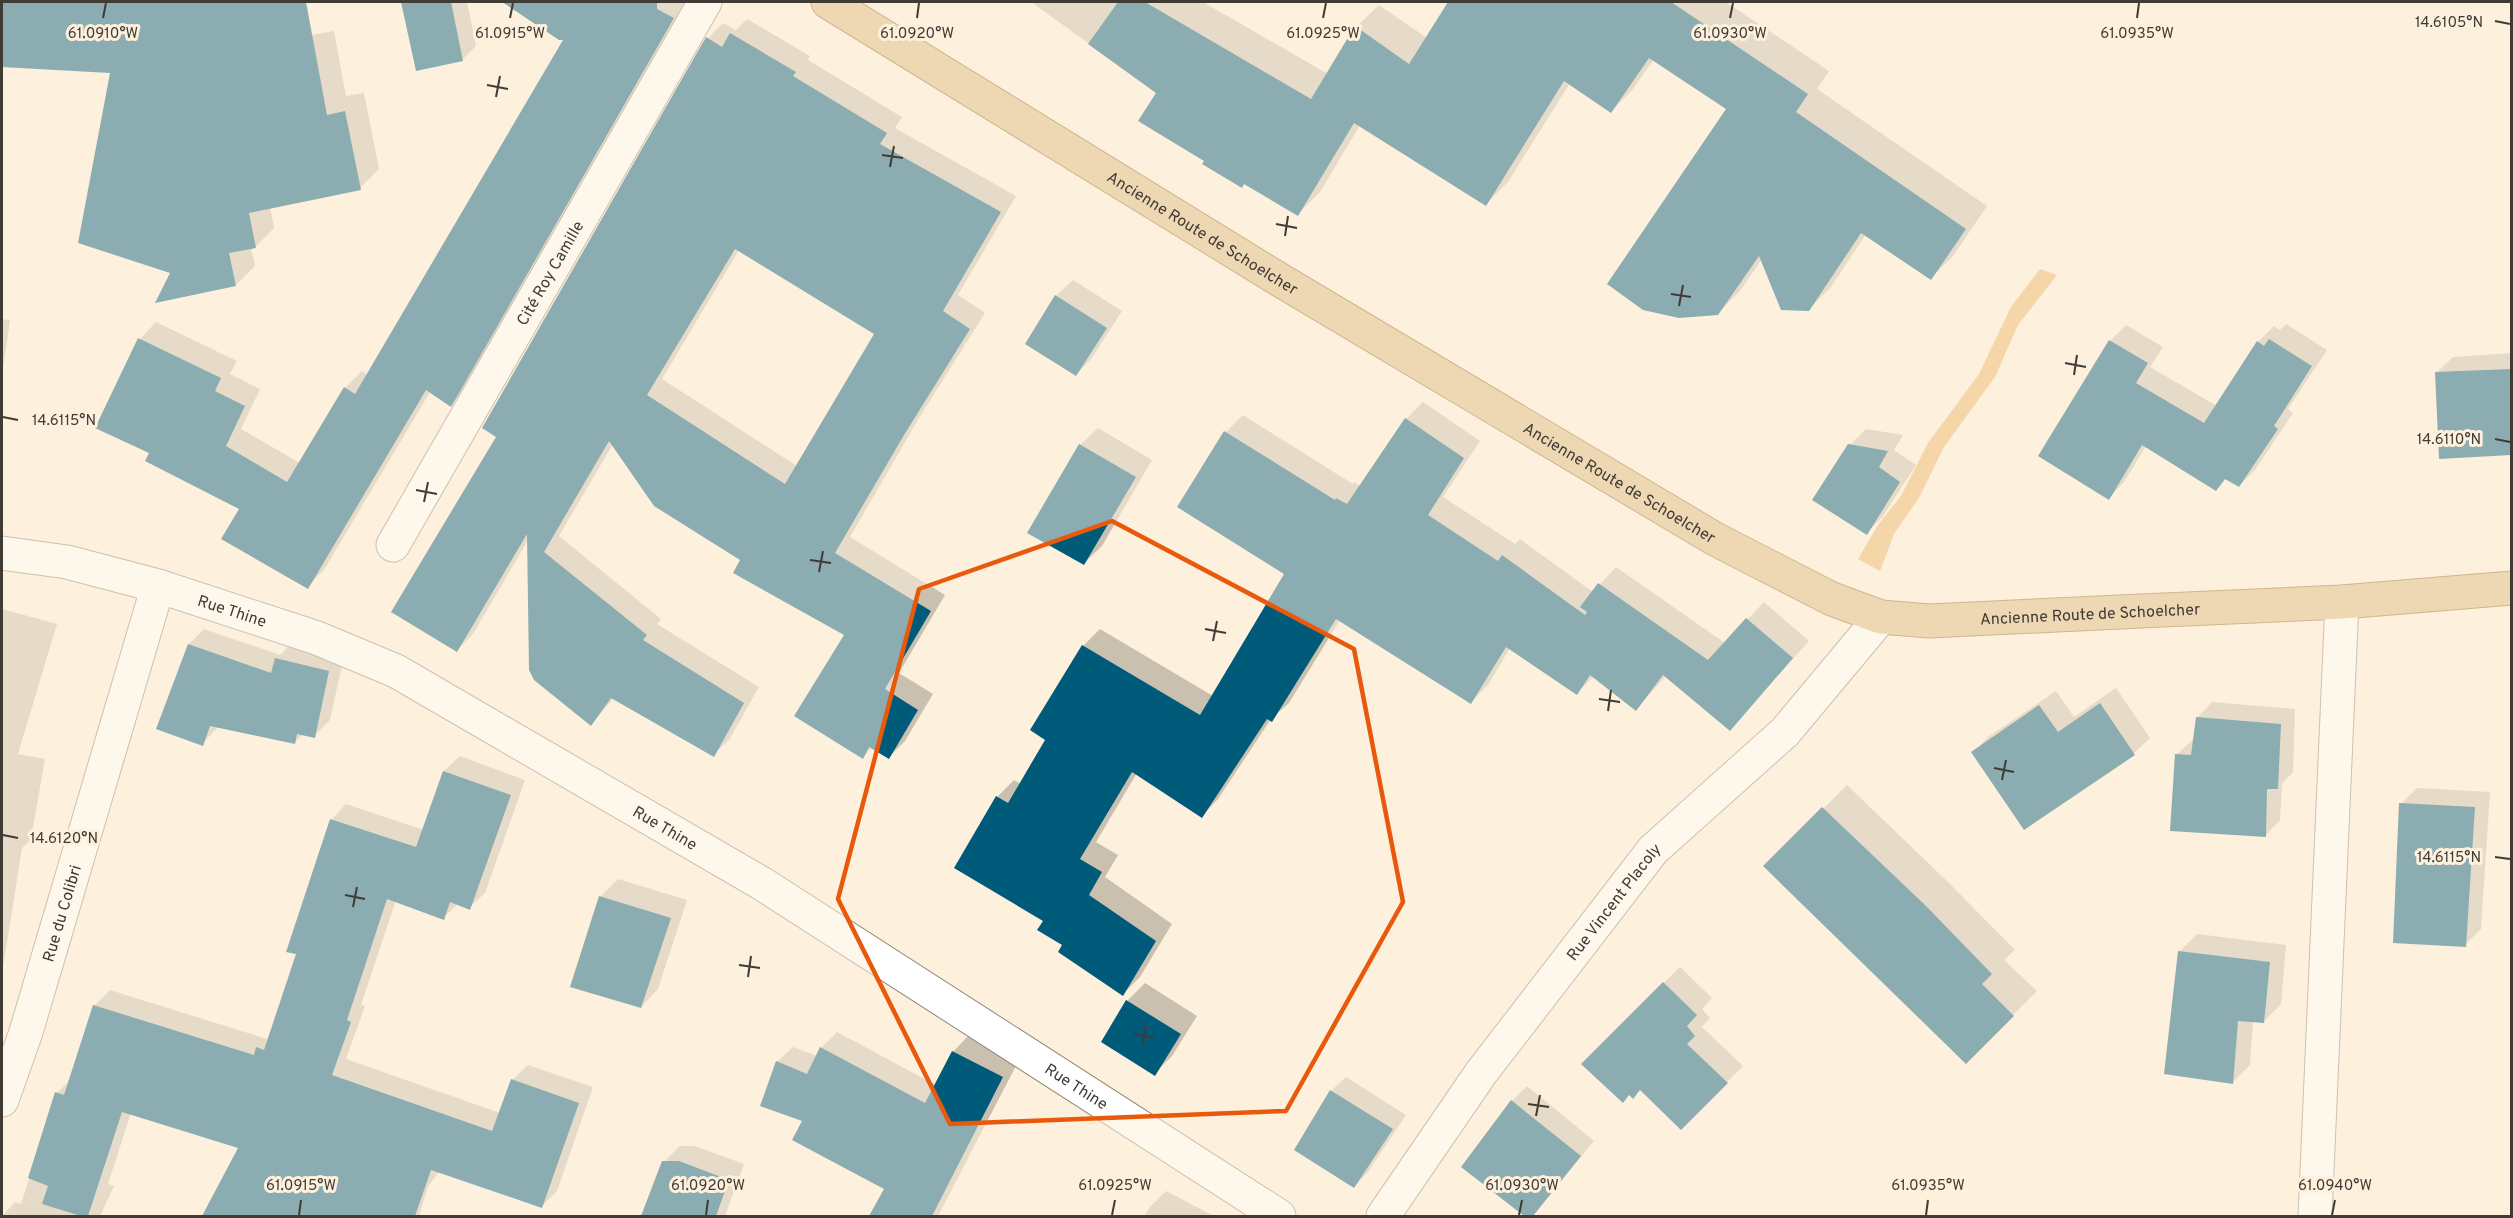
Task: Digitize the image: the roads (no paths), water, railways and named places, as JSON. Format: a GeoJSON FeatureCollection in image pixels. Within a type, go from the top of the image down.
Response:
{"type":"FeatureCollection","features":[{"type":"Feature","properties":{"kind":"main road","name":"Ancienne Route de Schoelcher"},"geometry":{"type":"LineString","coordinates":[[828,2],[1280,280],[1715,539],[1832,599],[1881,617],[1929,621],[2342,602],[2511,588]]}},
{"type":"Feature","properties":{"kind":"street","name":"Cité Roy Camille"},"geometry":{"type":"LineString","coordinates":[[393,545],[705,2]]}},
{"type":"Feature","properties":{"kind":"street","name":"Rue Thine"},"geometry":{"type":"LineString","coordinates":[[2,553],[67,562],[158,586],[317,638],[396,671],[761,883],[1279,1216]]}},
{"type":"Feature","properties":{"kind":"street","name":"Rue du Colibri"},"geometry":{"type":"LineString","coordinates":[[2,1100],[26,1032],[158,586]]}},
{"type":"Feature","properties":{"kind":"street"},"geometry":{"type":"LineString","coordinates":[[2314,1216],[2342,602]]}},
{"type":"Feature","properties":{"kind":"street","name":"Rue Vincent Placoly"},"geometry":{"type":"LineString","coordinates":[[1383,1216],[1480,1073],[1653,850],[1785,732],[1881,617]]}}]}
